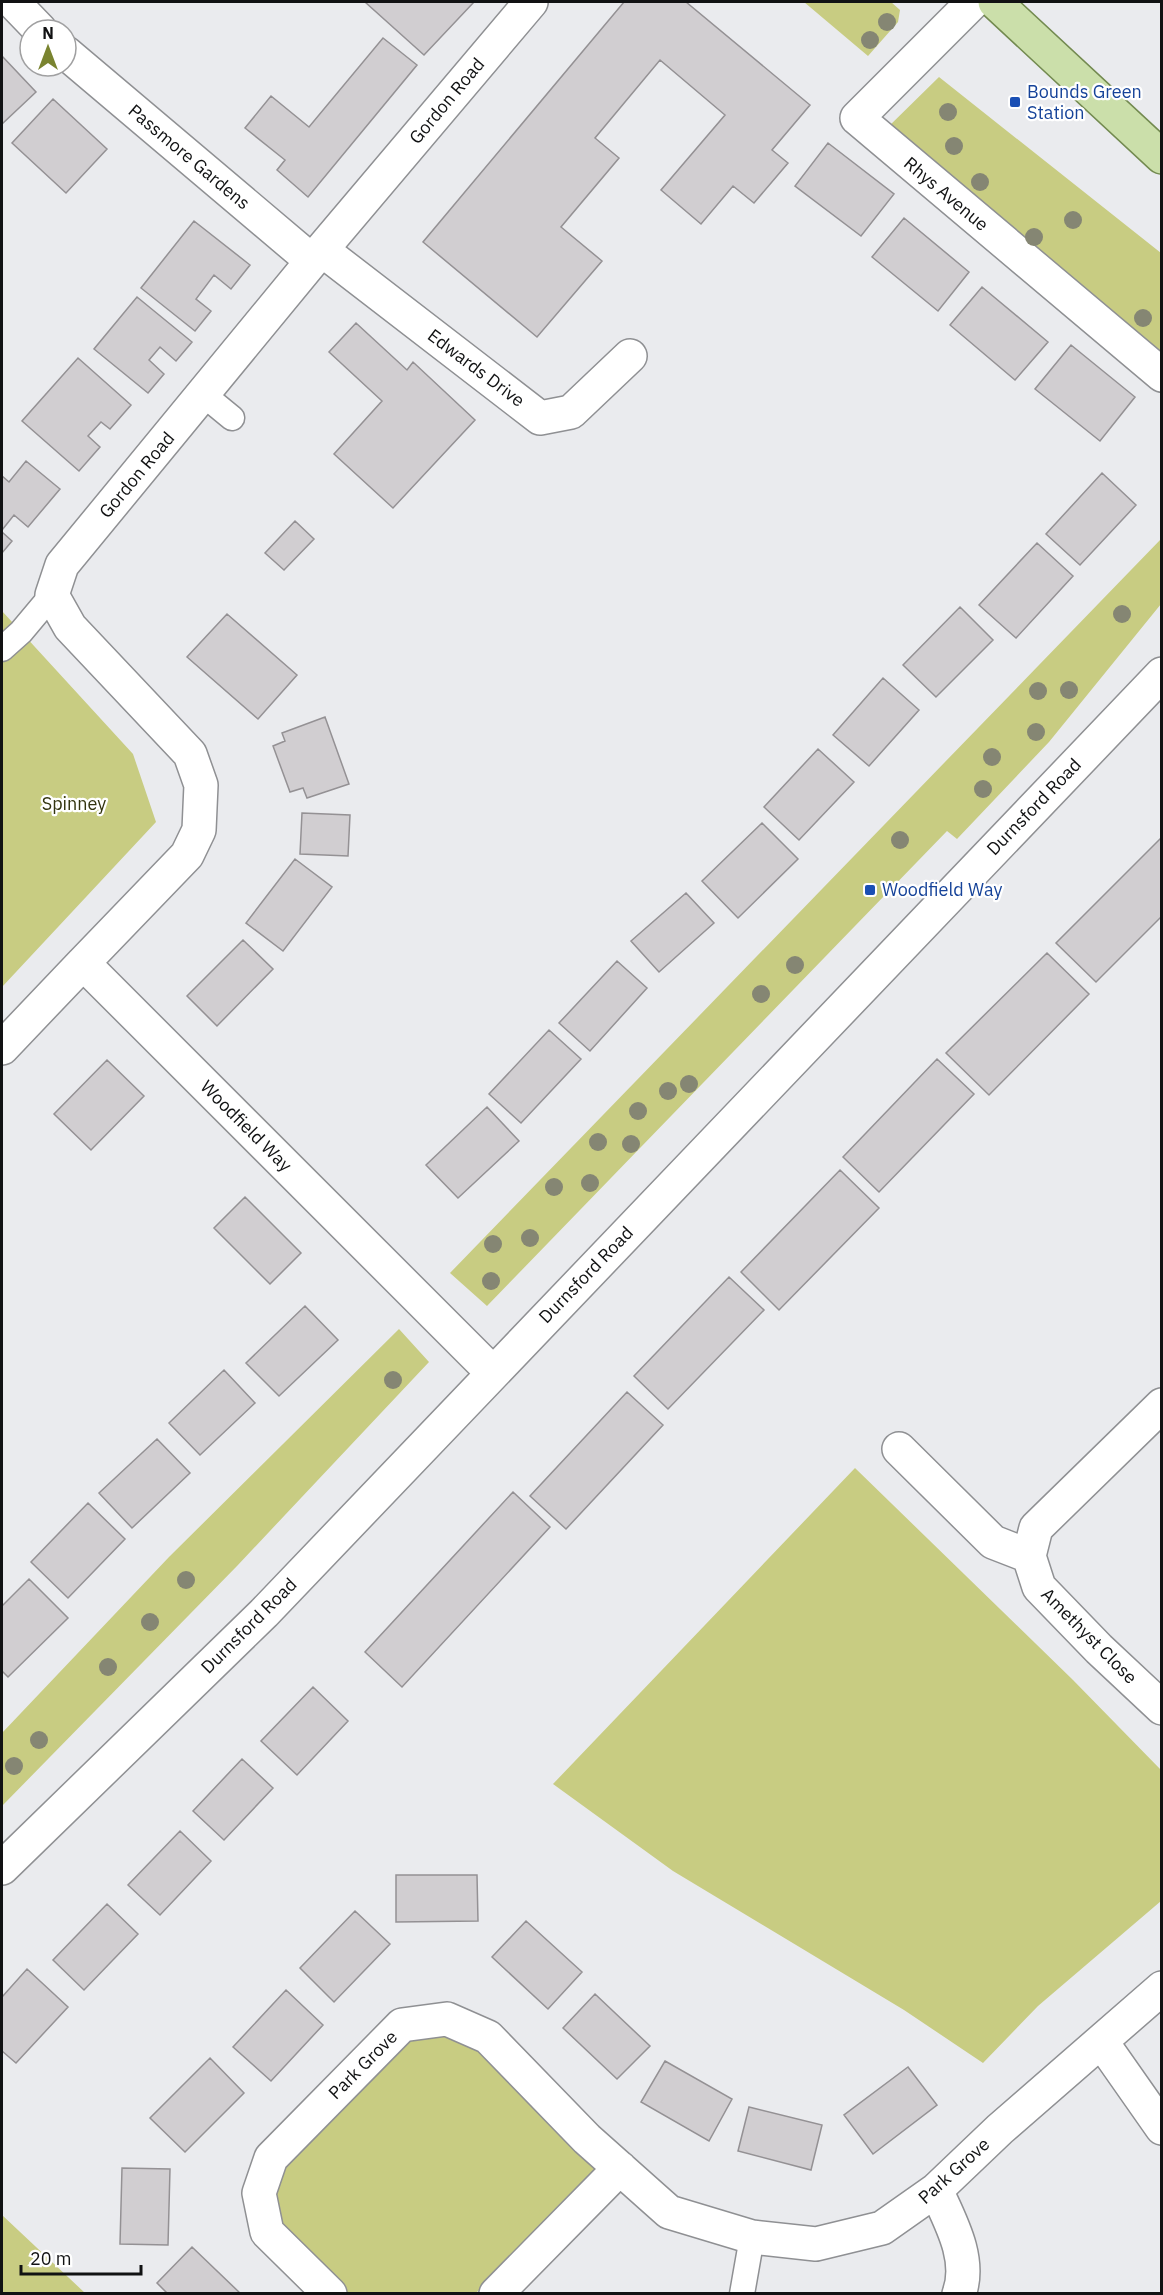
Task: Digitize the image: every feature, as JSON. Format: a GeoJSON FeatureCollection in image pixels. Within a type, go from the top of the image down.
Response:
{"type":"FeatureCollection","features":[{"type":"Feature","properties":{"kind":"main road"},"geometry":{"type":"LineString","coordinates":[[995,2],[1160,152]]}},
{"type":"Feature","properties":{"kind":"street"},"geometry":{"type":"LineString","coordinates":[[13,2],[28,18]]}},
{"type":"Feature","properties":{"kind":"street","name":"Gordon Road"},"geometry":{"type":"LineString","coordinates":[[52,595],[62,565],[317,256],[531,2]]}},
{"type":"Feature","properties":{"kind":"street","name":"Rhys Avenue"},"geometry":{"type":"LineString","coordinates":[[974,2],[857,118],[1161,375]]}},
{"type":"Feature","properties":{"kind":"street","name":"Passmore Gardens"},"geometry":{"type":"LineString","coordinates":[[78,63],[317,256]]}},
{"type":"Feature","properties":{"kind":"street","name":"Edwards Drive"},"geometry":{"type":"LineString","coordinates":[[317,256],[540,418],[571,412],[630,356]]}},
{"type":"Feature","properties":{"kind":"street"},"geometry":{"type":"LineString","coordinates":[[2,1048],[187,855],[199,830],[201,785],[190,754],[70,627],[52,595]]}},
{"type":"Feature","properties":{"kind":"street","name":"Durnsford Road"},"geometry":{"type":"LineString","coordinates":[[2,1868],[264,1613],[1161,674]]}},
{"type":"Feature","properties":{"kind":"street","name":"Woodfield Way"},"geometry":{"type":"LineString","coordinates":[[83,963],[492,1372]]}},
{"type":"Feature","properties":{"kind":"street"},"geometry":{"type":"LineString","coordinates":[[899,1449],[993,1542],[1029,1556],[1036,1528],[1161,1405]]}},
{"type":"Feature","properties":{"kind":"street","name":"Amethyst Close"},"geometry":{"type":"LineString","coordinates":[[1029,1556],[1039,1587],[1161,1708]]}},
{"type":"Feature","properties":{"kind":"street","name":"Park Grove"},"geometry":{"type":"LineString","coordinates":[[330,2294],[267,2232],[260,2193],[271,2158],[402,2025],[447,2019],[488,2037],[587,2139],[669,2212],[752,2237],[816,2244],[882,2228],[936,2190],[1000,2129],[1161,1988]]}},
{"type":"Feature","properties":{"kind":"street"},"geometry":{"type":"LineString","coordinates":[[1101,2041],[1161,2128]]}},
{"type":"Feature","properties":{"kind":"street"},"geometry":{"type":"LineString","coordinates":[[496,2294],[620,2168]]}},
{"type":"Feature","properties":{"kind":"street"},"geometry":{"type":"LineString","coordinates":[[936,2190],[962,2255],[962,2287],[959,2294]]}},
{"type":"Feature","properties":{"kind":"lane"},"geometry":{"type":"LineString","coordinates":[[204,395],[232,418]]}},
{"type":"Feature","properties":{"kind":"lane"},"geometry":{"type":"LineString","coordinates":[[2,649],[21,632],[52,595]]}},
{"type":"Feature","properties":{"kind":"lane"},"geometry":{"type":"LineString","coordinates":[[742,2294],[752,2237]]}},
{"type":"Feature","properties":{"kind":"green space"},"geometry":{"type":"Polygon","coordinates":[[[804,2],[891,2],[900,10],[898,22],[868,56],[804,2]]]}},
{"type":"Feature","properties":{"kind":"green space"},"geometry":{"type":"Polygon","coordinates":[[[939,77],[1161,253],[1161,361],[884,131],[939,77]]]}},
{"type":"Feature","properties":{"kind":"green space"},"geometry":{"type":"Polygon","coordinates":[[[1161,539],[1161,604],[1049,742],[957,839],[947,831],[487,1306],[450,1273],[1161,539]]]}},
{"type":"Feature","properties":{"kind":"green space","name":"Spinney"},"geometry":{"type":"Polygon","coordinates":[[[2,611],[133,754],[156,822],[2,987],[2,611]]]}},
{"type":"Feature","properties":{"kind":"green space"},"geometry":{"type":"Polygon","coordinates":[[[399,1329],[429,1362],[237,1566],[2,1806],[2,1733],[169,1557],[399,1329]]]}},
{"type":"Feature","properties":{"kind":"green space"},"geometry":{"type":"Polygon","coordinates":[[[855,1468],[1073,1680],[1161,1770],[1161,1901],[1038,2006],[983,2063],[904,2010],[673,1871],[553,1784],[855,1468]]]}},
{"type":"Feature","properties":{"kind":"green space"},"geometry":{"type":"Polygon","coordinates":[[[448,2036],[485,2046],[602,2166],[476,2293],[345,2293],[278,2222],[273,2196],[281,2169],[402,2038],[448,2036]]]}},
{"type":"Feature","properties":{"kind":"green space"},"geometry":{"type":"Polygon","coordinates":[[[2,2215],[85,2293],[2,2293],[2,2215]]]}},
{"type":"Feature","properties":{"kind":"building"},"geometry":{"type":"Polygon","coordinates":[[[365,2],[474,2],[424,55],[365,2]]]}},
{"type":"Feature","properties":{"kind":"building"},"geometry":{"type":"Polygon","coordinates":[[[624,2],[686,2],[810,105],[772,150],[788,163],[754,203],[733,186],[701,224],[661,190],[725,115],[660,60],[595,138],[619,158],[561,227],[602,261],[537,337],[423,242],[624,2]]]}},
{"type":"Feature","properties":{"kind":"building"},"geometry":{"type":"Polygon","coordinates":[[[383,38],[417,65],[308,197],[277,170],[285,160],[245,128],[271,96],[309,127],[383,38]]]}},
{"type":"Feature","properties":{"kind":"building"},"geometry":{"type":"Polygon","coordinates":[[[2,56],[18,73],[18,78],[23,78],[36,92],[2,124],[2,56]]]}},
{"type":"Feature","properties":{"kind":"building"},"geometry":{"type":"Polygon","coordinates":[[[53,99],[107,149],[66,193],[12,143],[53,99]]]}},
{"type":"Feature","properties":{"kind":"building"},"geometry":{"type":"Polygon","coordinates":[[[828,143],[894,194],[861,236],[795,186],[828,143]]]}},
{"type":"Feature","properties":{"kind":"building"},"geometry":{"type":"Polygon","coordinates":[[[904,218],[969,272],[938,311],[872,257],[904,218]]]}},
{"type":"Feature","properties":{"kind":"building"},"geometry":{"type":"Polygon","coordinates":[[[194,221],[250,265],[231,289],[214,275],[196,299],[211,311],[195,331],[141,288],[194,221]]]}},
{"type":"Feature","properties":{"kind":"building"},"geometry":{"type":"Polygon","coordinates":[[[982,287],[1048,342],[1015,380],[950,325],[982,287]]]}},
{"type":"Feature","properties":{"kind":"building"},"geometry":{"type":"Polygon","coordinates":[[[137,297],[192,342],[176,361],[160,347],[149,360],[164,374],[148,393],[94,349],[137,297]]]}},
{"type":"Feature","properties":{"kind":"building"},"geometry":{"type":"Polygon","coordinates":[[[356,323],[407,370],[413,362],[475,420],[393,508],[334,454],[382,401],[329,352],[356,323]]]}},
{"type":"Feature","properties":{"kind":"building"},"geometry":{"type":"Polygon","coordinates":[[[1071,345],[1135,397],[1100,441],[1035,389],[1071,345]]]}},
{"type":"Feature","properties":{"kind":"building"},"geometry":{"type":"Polygon","coordinates":[[[78,358],[131,405],[110,429],[101,422],[88,436],[100,447],[79,471],[22,421],[78,358]]]}},
{"type":"Feature","properties":{"kind":"building"},"geometry":{"type":"Polygon","coordinates":[[[26,461],[60,489],[28,527],[14,515],[2,530],[2,476],[9,482],[26,461]]]}},
{"type":"Feature","properties":{"kind":"building"},"geometry":{"type":"Polygon","coordinates":[[[1102,473],[1136,505],[1080,565],[1046,534],[1102,473]]]}},
{"type":"Feature","properties":{"kind":"building"},"geometry":{"type":"Polygon","coordinates":[[[295,521],[314,539],[284,570],[265,553],[295,521]]]}},
{"type":"Feature","properties":{"kind":"building"},"geometry":{"type":"Polygon","coordinates":[[[2,532],[12,541],[2,553],[2,532]]]}},
{"type":"Feature","properties":{"kind":"building"},"geometry":{"type":"Polygon","coordinates":[[[1037,543],[1073,576],[1016,638],[979,605],[1037,543]]]}},
{"type":"Feature","properties":{"kind":"building"},"geometry":{"type":"Polygon","coordinates":[[[960,607],[993,640],[936,697],[903,665],[960,607]]]}},
{"type":"Feature","properties":{"kind":"building"},"geometry":{"type":"Polygon","coordinates":[[[227,614],[297,675],[258,719],[187,657],[227,614]]]}},
{"type":"Feature","properties":{"kind":"building"},"geometry":{"type":"Polygon","coordinates":[[[883,678],[919,710],[869,766],[833,735],[883,678]]]}},
{"type":"Feature","properties":{"kind":"building"},"geometry":{"type":"Polygon","coordinates":[[[325,717],[349,784],[307,798],[303,788],[290,792],[273,746],[285,741],[282,733],[325,717]]]}},
{"type":"Feature","properties":{"kind":"building"},"geometry":{"type":"Polygon","coordinates":[[[818,749],[854,782],[799,840],[764,807],[818,749]]]}},
{"type":"Feature","properties":{"kind":"building"},"geometry":{"type":"Polygon","coordinates":[[[302,813],[350,815],[348,856],[300,854],[302,813]]]}},
{"type":"Feature","properties":{"kind":"building"},"geometry":{"type":"Polygon","coordinates":[[[762,823],[798,859],[738,918],[702,881],[762,823]]]}},
{"type":"Feature","properties":{"kind":"building"},"geometry":{"type":"Polygon","coordinates":[[[1162,837],[1162,916],[1096,982],[1056,943],[1162,837]]]}},
{"type":"Feature","properties":{"kind":"building"},"geometry":{"type":"Polygon","coordinates":[[[295,859],[332,887],[283,951],[246,923],[295,859]]]}},
{"type":"Feature","properties":{"kind":"building"},"geometry":{"type":"Polygon","coordinates":[[[686,893],[714,923],[659,972],[631,941],[686,893]]]}},
{"type":"Feature","properties":{"kind":"building"},"geometry":{"type":"Polygon","coordinates":[[[243,940],[273,969],[217,1026],[187,996],[243,940]]]}},
{"type":"Feature","properties":{"kind":"building"},"geometry":{"type":"Polygon","coordinates":[[[1047,953],[1089,994],[989,1095],[946,1053],[1047,953]]]}},
{"type":"Feature","properties":{"kind":"building"},"geometry":{"type":"Polygon","coordinates":[[[617,961],[647,988],[590,1051],[559,1023],[617,961]]]}},
{"type":"Feature","properties":{"kind":"building"},"geometry":{"type":"Polygon","coordinates":[[[549,1030],[581,1059],[521,1123],[489,1094],[549,1030]]]}},
{"type":"Feature","properties":{"kind":"building"},"geometry":{"type":"Polygon","coordinates":[[[937,1059],[974,1094],[879,1192],[843,1157],[937,1059]]]}},
{"type":"Feature","properties":{"kind":"building"},"geometry":{"type":"Polygon","coordinates":[[[107,1060],[144,1096],[91,1150],[54,1114],[107,1060]]]}},
{"type":"Feature","properties":{"kind":"building"},"geometry":{"type":"Polygon","coordinates":[[[487,1107],[519,1141],[458,1198],[426,1165],[487,1107]]]}},
{"type":"Feature","properties":{"kind":"building"},"geometry":{"type":"Polygon","coordinates":[[[840,1170],[879,1208],[779,1310],[741,1272],[840,1170]]]}},
{"type":"Feature","properties":{"kind":"building"},"geometry":{"type":"Polygon","coordinates":[[[245,1197],[301,1253],[270,1284],[214,1228],[245,1197]]]}},
{"type":"Feature","properties":{"kind":"building"},"geometry":{"type":"Polygon","coordinates":[[[729,1277],[764,1310],[668,1409],[634,1376],[729,1277]]]}},
{"type":"Feature","properties":{"kind":"building"},"geometry":{"type":"Polygon","coordinates":[[[305,1306],[338,1340],[279,1396],[246,1363],[305,1306]]]}},
{"type":"Feature","properties":{"kind":"building"},"geometry":{"type":"Polygon","coordinates":[[[224,1370],[255,1403],[200,1455],[169,1423],[224,1370]]]}},
{"type":"Feature","properties":{"kind":"building"},"geometry":{"type":"Polygon","coordinates":[[[627,1392],[663,1425],[566,1529],[530,1496],[627,1392]]]}},
{"type":"Feature","properties":{"kind":"building"},"geometry":{"type":"Polygon","coordinates":[[[157,1439],[190,1473],[132,1528],[99,1493],[157,1439]]]}},
{"type":"Feature","properties":{"kind":"building"},"geometry":{"type":"Polygon","coordinates":[[[513,1492],[550,1527],[402,1687],[365,1652],[513,1492]]]}},
{"type":"Feature","properties":{"kind":"building"},"geometry":{"type":"Polygon","coordinates":[[[88,1503],[125,1539],[68,1598],[31,1562],[88,1503]]]}},
{"type":"Feature","properties":{"kind":"building"},"geometry":{"type":"Polygon","coordinates":[[[29,1579],[68,1618],[8,1677],[2,1671],[2,1606],[29,1579]]]}},
{"type":"Feature","properties":{"kind":"building"},"geometry":{"type":"Polygon","coordinates":[[[313,1687],[348,1721],[297,1775],[261,1741],[313,1687]]]}},
{"type":"Feature","properties":{"kind":"building"},"geometry":{"type":"Polygon","coordinates":[[[242,1759],[273,1788],[224,1840],[193,1811],[242,1759]]]}},
{"type":"Feature","properties":{"kind":"building"},"geometry":{"type":"Polygon","coordinates":[[[180,1831],[211,1861],[160,1915],[128,1885],[180,1831]]]}},
{"type":"Feature","properties":{"kind":"building"},"geometry":{"type":"Polygon","coordinates":[[[396,1875],[477,1875],[478,1921],[396,1922],[396,1875]]]}},
{"type":"Feature","properties":{"kind":"building"},"geometry":{"type":"Polygon","coordinates":[[[107,1904],[138,1934],[84,1990],[53,1960],[107,1904]]]}},
{"type":"Feature","properties":{"kind":"building"},"geometry":{"type":"Polygon","coordinates":[[[355,1911],[390,1944],[334,2002],[300,1968],[355,1911]]]}},
{"type":"Feature","properties":{"kind":"building"},"geometry":{"type":"Polygon","coordinates":[[[526,1921],[582,1972],[548,2009],[492,1957],[526,1921]]]}},
{"type":"Feature","properties":{"kind":"building"},"geometry":{"type":"Polygon","coordinates":[[[27,1969],[68,2007],[16,2063],[2,2051],[2,1997],[27,1969]]]}},
{"type":"Feature","properties":{"kind":"building"},"geometry":{"type":"Polygon","coordinates":[[[286,1990],[323,2025],[271,2081],[233,2047],[286,1990]]]}},
{"type":"Feature","properties":{"kind":"building"},"geometry":{"type":"Polygon","coordinates":[[[595,1994],[650,2046],[617,2079],[563,2028],[595,1994]]]}},
{"type":"Feature","properties":{"kind":"building"},"geometry":{"type":"Polygon","coordinates":[[[210,2058],[244,2093],[185,2152],[150,2118],[210,2058]]]}},
{"type":"Feature","properties":{"kind":"building"},"geometry":{"type":"Polygon","coordinates":[[[665,2061],[732,2099],[709,2141],[641,2102],[665,2061]]]}},
{"type":"Feature","properties":{"kind":"building"},"geometry":{"type":"Polygon","coordinates":[[[908,2067],[937,2105],[873,2154],[844,2115],[908,2067]]]}},
{"type":"Feature","properties":{"kind":"building"},"geometry":{"type":"Polygon","coordinates":[[[749,2107],[822,2125],[811,2170],[738,2151],[749,2107]]]}},
{"type":"Feature","properties":{"kind":"building"},"geometry":{"type":"Polygon","coordinates":[[[122,2168],[170,2169],[168,2245],[120,2244],[122,2168]]]}},
{"type":"Feature","properties":{"kind":"building"},"geometry":{"type":"Polygon","coordinates":[[[192,2247],[241,2294],[168,2294],[157,2283],[192,2247]]]}},
{"type":"Feature","properties":{"kind":"place","name":"Bounds Green Station"},"geometry":{"type":"Point","coordinates":[1015,102]}},
{"type":"Feature","properties":{"kind":"place","name":"Woodfield Way"},"geometry":{"type":"Point","coordinates":[870,890]}}]}
